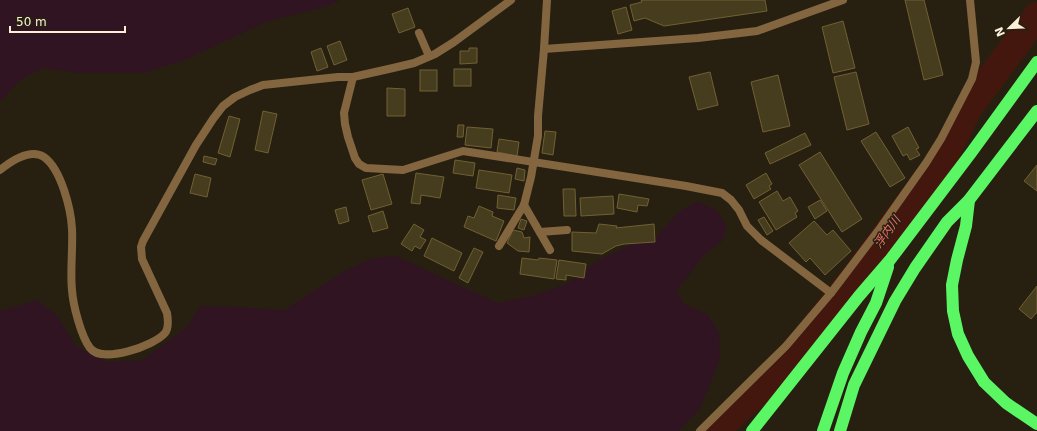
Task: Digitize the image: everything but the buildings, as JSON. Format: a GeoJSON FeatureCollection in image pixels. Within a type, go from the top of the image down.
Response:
{"type":"FeatureCollection","features":[{"type":"Feature","properties":{"kind":"highway"},"geometry":{"type":"LineString","coordinates":[[752,431],[890,260],[971,153],[1037,62]]}},
{"type":"Feature","properties":{"kind":"highway"},"geometry":{"type":"LineString","coordinates":[[840,431],[854,385],[895,301],[915,268],[947,222],[969,200],[1037,111]]}},
{"type":"Feature","properties":{"kind":"highway"},"geometry":{"type":"LineString","coordinates":[[969,200],[966,226],[952,285],[953,311],[958,334],[968,356],[984,382],[1006,403],[1037,424]]}},
{"type":"Feature","properties":{"kind":"highway"},"geometry":{"type":"LineString","coordinates":[[823,431],[843,373],[861,332],[876,303],[890,260]]}},
{"type":"Feature","properties":{"kind":"street"},"geometry":{"type":"LineString","coordinates":[[0,170],[24,155],[34,154],[43,157],[52,166],[61,182],[69,208],[72,229],[72,290],[77,316],[85,339],[90,349],[95,353],[121,354],[154,342],[166,332],[168,321],[167,312],[142,259],[141,246],[196,146],[212,119],[223,106],[235,97],[263,85],[338,77],[353,77],[414,62],[429,56],[454,42],[511,0]]}},
{"type":"Feature","properties":{"kind":"street"},"geometry":{"type":"LineString","coordinates":[[499,246],[524,205],[534,162],[538,136],[538,116],[547,0]]}},
{"type":"Feature","properties":{"kind":"street"},"geometry":{"type":"LineString","coordinates":[[544,49],[698,38],[757,31],[843,0]]}},
{"type":"Feature","properties":{"kind":"street"},"geometry":{"type":"LineString","coordinates":[[700,431],[786,346],[832,293],[926,164],[941,139],[972,79],[976,62],[970,0]]}},
{"type":"Feature","properties":{"kind":"street"},"geometry":{"type":"LineString","coordinates":[[419,33],[429,56]]}},
{"type":"Feature","properties":{"kind":"street"},"geometry":{"type":"LineString","coordinates":[[353,77],[344,113],[345,124],[355,158],[366,168],[403,170],[463,151],[722,193],[731,200],[739,210],[747,226],[761,240],[832,293]]}},
{"type":"Feature","properties":{"kind":"street"},"geometry":{"type":"LineString","coordinates":[[524,205],[550,250]]}},
{"type":"Feature","properties":{"kind":"street"},"geometry":{"type":"LineString","coordinates":[[540,232],[567,230]]}},
{"type":"Feature","properties":{"kind":"shaded area"},"geometry":{"type":"Polygon","coordinates":[[[0,0],[340,0],[331,5],[266,22],[185,60],[144,73],[78,73],[43,68],[18,82],[0,102],[0,0]]]}},
{"type":"Feature","properties":{"kind":"shaded area"},"geometry":{"type":"Polygon","coordinates":[[[698,201],[717,211],[727,226],[723,240],[704,255],[677,290],[683,303],[708,315],[719,333],[720,359],[700,409],[679,431],[0,431],[0,311],[38,300],[58,317],[76,346],[107,362],[142,360],[187,327],[201,306],[284,310],[343,272],[372,258],[397,256],[498,303],[535,295],[567,284],[598,260],[639,241],[652,241],[680,211],[698,201]]]}},
{"type":"Feature","properties":{"kind":"waterway","name":"浮内川"},"geometry":{"type":"LineString","coordinates":[[715,431],[760,390],[808,336],[861,268],[946,153],[969,107],[1037,16]]}}]}
